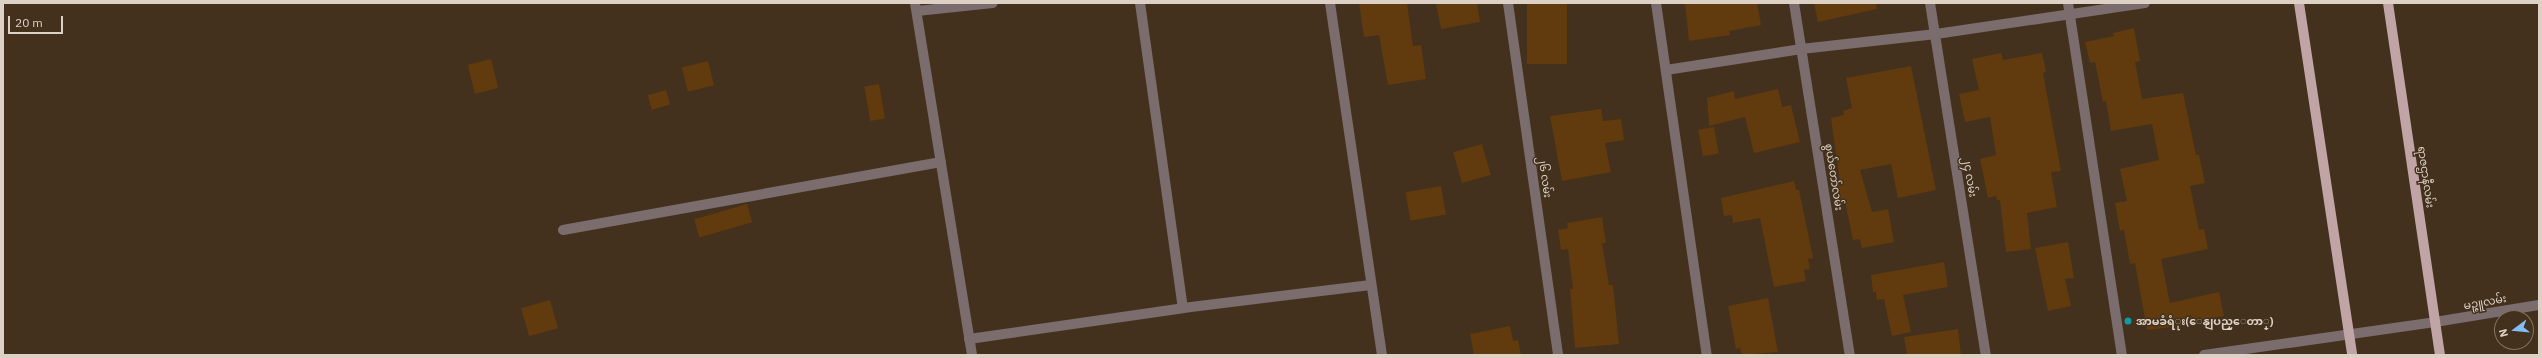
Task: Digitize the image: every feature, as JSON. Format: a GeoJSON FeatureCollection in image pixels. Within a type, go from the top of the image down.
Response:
{"type":"FeatureCollection","features":[{"type":"Feature","properties":{"kind":"main road"},"geometry":{"type":"LineString","coordinates":[[2299,3],[2352,355]]}},
{"type":"Feature","properties":{"kind":"main road","name":"ရာဇဌာနီလမ်း"},"geometry":{"type":"LineString","coordinates":[[2388,3],[2440,355]]}},
{"type":"Feature","properties":{"kind":"street"},"geometry":{"type":"LineString","coordinates":[[972,355],[916,7],[992,3]]}},
{"type":"Feature","properties":{"kind":"street"},"geometry":{"type":"LineString","coordinates":[[1140,3],[1183,308]]}},
{"type":"Feature","properties":{"kind":"street"},"geometry":{"type":"LineString","coordinates":[[1330,3],[1382,355]]}},
{"type":"Feature","properties":{"kind":"street","name":"၂၆ လမ်း"},"geometry":{"type":"LineString","coordinates":[[1508,3],[1558,355]]}},
{"type":"Feature","properties":{"kind":"street"},"geometry":{"type":"LineString","coordinates":[[1656,3],[1707,355]]}},
{"type":"Feature","properties":{"kind":"street","name":"စွယ်တော်လမ်း"},"geometry":{"type":"LineString","coordinates":[[1794,3],[1850,355]]}},
{"type":"Feature","properties":{"kind":"street","name":"၂၄ လမ်း"},"geometry":{"type":"LineString","coordinates":[[1930,3],[1986,355]]}},
{"type":"Feature","properties":{"kind":"street"},"geometry":{"type":"LineString","coordinates":[[2068,3],[2122,355]]}},
{"type":"Feature","properties":{"kind":"street"},"geometry":{"type":"LineString","coordinates":[[1666,70],[1801,49],[1936,34],[2145,3]]}},
{"type":"Feature","properties":{"kind":"street"},"geometry":{"type":"LineString","coordinates":[[563,230],[941,162]]}},
{"type":"Feature","properties":{"kind":"street"},"geometry":{"type":"LineString","coordinates":[[970,339],[1183,308],[1371,286]]}},
{"type":"Feature","properties":{"kind":"street","name":"မဉ္ဇူလမ်း"},"geometry":{"type":"LineString","coordinates":[[2204,355],[2348,335],[2539,305]]}},
{"type":"Feature","properties":{"kind":"building"},"geometry":{"type":"Polygon","coordinates":[[[1359,3],[1407,3],[1413,46],[1421,45],[1426,79],[1388,85],[1379,35],[1364,37],[1359,3]]]}},
{"type":"Feature","properties":{"kind":"building"},"geometry":{"type":"Polygon","coordinates":[[[1436,3],[1477,3],[1480,22],[1441,29],[1436,3]]]}},
{"type":"Feature","properties":{"kind":"building"},"geometry":{"type":"Polygon","coordinates":[[[1527,3],[1567,3],[1567,64],[1527,64],[1527,3]]]}},
{"type":"Feature","properties":{"kind":"building"},"geometry":{"type":"Polygon","coordinates":[[[1685,3],[1757,3],[1761,25],[1729,31],[1730,35],[1689,41],[1685,3]]]}},
{"type":"Feature","properties":{"kind":"building"},"geometry":{"type":"Polygon","coordinates":[[[1814,3],[1876,3],[1877,9],[1818,22],[1814,3]]]}},
{"type":"Feature","properties":{"kind":"building"},"geometry":{"type":"Polygon","coordinates":[[[2134,28],[2140,61],[2135,62],[2142,99],[2183,93],[2196,155],[2199,155],[2205,183],[2190,186],[2199,230],[2204,229],[2208,249],[2161,259],[2170,303],[2219,292],[2224,316],[2207,319],[2208,323],[2147,330],[2135,263],[2130,264],[2124,230],[2120,231],[2115,203],[2127,201],[2120,169],[2159,160],[2152,124],[2111,131],[2106,101],[2103,102],[2095,62],[2090,63],[2085,42],[2114,36],[2113,33],[2134,28]]]}},
{"type":"Feature","properties":{"kind":"building"},"geometry":{"type":"Polygon","coordinates":[[[2001,53],[2003,60],[2042,53],[2046,72],[2043,73],[2061,171],[2051,172],[2057,207],[2027,213],[2031,249],[2006,252],[2000,200],[1997,200],[1996,196],[1988,198],[1980,159],[1996,155],[1990,117],[1965,122],[1959,94],[1979,90],[1972,59],[2001,53]]]}},
{"type":"Feature","properties":{"kind":"building"},"geometry":{"type":"Polygon","coordinates":[[[491,59],[498,88],[475,94],[468,65],[491,59]]]}},
{"type":"Feature","properties":{"kind":"building"},"geometry":{"type":"Polygon","coordinates":[[[708,61],[714,85],[688,92],[682,68],[708,61]]]}},
{"type":"Feature","properties":{"kind":"building"},"geometry":{"type":"Polygon","coordinates":[[[1911,66],[1936,190],[1898,198],[1891,164],[1860,170],[1872,212],[1888,209],[1894,242],[1862,248],[1860,239],[1853,240],[1845,201],[1840,202],[1835,184],[1840,183],[1831,118],[1844,115],[1843,111],[1852,108],[1846,78],[1911,66]]]}},
{"type":"Feature","properties":{"kind":"building"},"geometry":{"type":"Polygon","coordinates":[[[879,84],[885,118],[870,121],[864,87],[879,84]]]}},
{"type":"Feature","properties":{"kind":"building"},"geometry":{"type":"Polygon","coordinates":[[[1778,89],[1782,107],[1791,105],[1800,142],[1754,153],[1745,117],[1709,126],[1707,98],[1734,91],[1735,99],[1778,89]]]}},
{"type":"Feature","properties":{"kind":"building"},"geometry":{"type":"Polygon","coordinates":[[[666,90],[670,104],[652,110],[648,95],[666,90]]]}},
{"type":"Feature","properties":{"kind":"building"},"geometry":{"type":"Polygon","coordinates":[[[1601,109],[1603,121],[1621,119],[1624,140],[1605,143],[1611,172],[1562,181],[1550,116],[1601,109]]]}},
{"type":"Feature","properties":{"kind":"building"},"geometry":{"type":"Polygon","coordinates":[[[1714,127],[1719,154],[1703,156],[1698,130],[1714,127]]]}},
{"type":"Feature","properties":{"kind":"building"},"geometry":{"type":"Polygon","coordinates":[[[1482,144],[1491,175],[1462,183],[1453,152],[1482,144]]]}},
{"type":"Feature","properties":{"kind":"building"},"geometry":{"type":"Polygon","coordinates":[[[1794,181],[1796,190],[1799,190],[1813,258],[1808,259],[1810,269],[1804,270],[1806,281],[1774,287],[1760,218],[1733,223],[1732,215],[1724,216],[1721,198],[1794,181]]]}},
{"type":"Feature","properties":{"kind":"building"},"geometry":{"type":"Polygon","coordinates":[[[1441,186],[1446,215],[1411,221],[1406,192],[1441,186]]]}},
{"type":"Feature","properties":{"kind":"building"},"geometry":{"type":"Polygon","coordinates":[[[747,204],[752,222],[699,237],[694,219],[747,204]]]}},
{"type":"Feature","properties":{"kind":"building"},"geometry":{"type":"Polygon","coordinates":[[[1602,217],[1606,243],[1602,243],[1609,285],[1613,285],[1619,344],[1575,348],[1570,289],[1573,289],[1568,249],[1561,250],[1558,230],[1568,228],[1567,223],[1602,217]]]}},
{"type":"Feature","properties":{"kind":"building"},"geometry":{"type":"Polygon","coordinates":[[[2068,242],[2074,278],[2065,279],[2071,306],[2048,311],[2035,248],[2068,242]]]}},
{"type":"Feature","properties":{"kind":"building"},"geometry":{"type":"Polygon","coordinates":[[[1944,262],[1948,287],[1903,295],[1911,332],[1892,336],[1884,299],[1877,300],[1876,292],[1873,292],[1871,275],[1944,262]]]}},
{"type":"Feature","properties":{"kind":"building"},"geometry":{"type":"Polygon","coordinates":[[[1768,298],[1778,352],[1742,355],[1740,348],[1736,349],[1728,306],[1768,298]]]}},
{"type":"Feature","properties":{"kind":"building"},"geometry":{"type":"Polygon","coordinates":[[[550,300],[558,328],[529,336],[521,308],[550,300]]]}},
{"type":"Feature","properties":{"kind":"building"},"geometry":{"type":"Polygon","coordinates":[[[1510,326],[1513,341],[1518,340],[1521,355],[1474,355],[1470,334],[1510,326]]]}},
{"type":"Feature","properties":{"kind":"building"},"geometry":{"type":"Polygon","coordinates":[[[1958,329],[1961,355],[1907,355],[1904,337],[1958,329]]]}},
{"type":"Feature","properties":{"kind":"place","name":"အာမခံရံုး(ေနျပည္ေတာ္)"},"geometry":{"type":"Point","coordinates":[2128,321]}}]}
